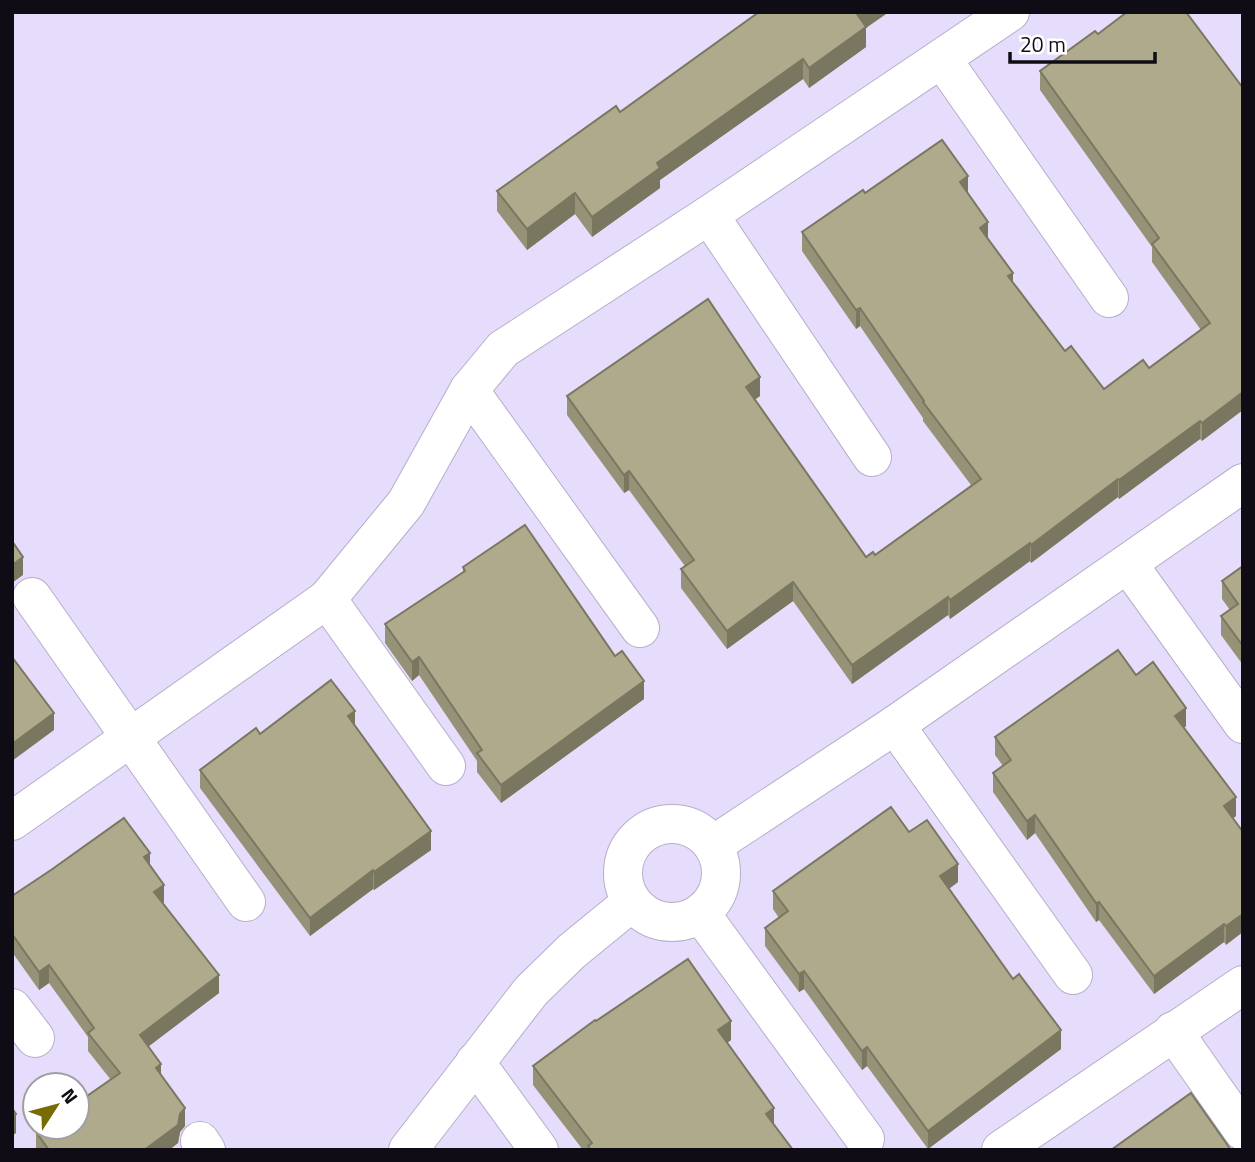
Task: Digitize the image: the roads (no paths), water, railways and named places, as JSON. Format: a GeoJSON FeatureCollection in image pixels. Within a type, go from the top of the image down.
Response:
{"type":"FeatureCollection","features":[{"type":"Feature","properties":{"kind":"street"},"geometry":{"type":"LineString","coordinates":[[12,821],[327,598],[406,503],[469,390],[503,349],[709,215],[1010,12]]}},
{"type":"Feature","properties":{"kind":"street"},"geometry":{"type":"LineString","coordinates":[[942,59],[1109,298]]}},
{"type":"Feature","properties":{"kind":"street"},"geometry":{"type":"LineString","coordinates":[[709,215],[872,457]]}},
{"type":"Feature","properties":{"kind":"street"},"geometry":{"type":"LineString","coordinates":[[469,390],[640,628]]}},
{"type":"Feature","properties":{"kind":"street"},"geometry":{"type":"LineString","coordinates":[[713,845],[895,725],[1243,482]]}},
{"type":"Feature","properties":{"kind":"street"},"geometry":{"type":"LineString","coordinates":[[1128,564],[1243,724]]}},
{"type":"Feature","properties":{"kind":"street"},"geometry":{"type":"LineString","coordinates":[[32,597],[246,902]]}},
{"type":"Feature","properties":{"kind":"street"},"geometry":{"type":"LineString","coordinates":[[327,598],[446,766]]}},
{"type":"Feature","properties":{"kind":"street"},"geometry":{"type":"LineString","coordinates":[[895,725],[1073,975]]}},
{"type":"Feature","properties":{"kind":"street"},"geometry":{"type":"LineString","coordinates":[[661,824],[680,824],[699,831],[713,845],[720,862],[722,882],[715,900],[701,914],[684,922],[664,923],[646,916],[632,902],[624,884],[623,865],[630,847],[643,832],[661,824]]}},
{"type":"Feature","properties":{"kind":"street"},"geometry":{"type":"LineString","coordinates":[[408,1150],[531,991],[572,951],[632,902]]}},
{"type":"Feature","properties":{"kind":"street"},"geometry":{"type":"LineString","coordinates":[[701,914],[865,1139]]}},
{"type":"Feature","properties":{"kind":"street"},"geometry":{"type":"LineString","coordinates":[[1002,1150],[1243,985]]}},
{"type":"Feature","properties":{"kind":"street"},"geometry":{"type":"LineString","coordinates":[[12,1008],[35,1038]]}},
{"type":"Feature","properties":{"kind":"street"},"geometry":{"type":"LineString","coordinates":[[1173,1031],[1243,1131]]}},
{"type":"Feature","properties":{"kind":"street"},"geometry":{"type":"LineString","coordinates":[[475,1062],[539,1150]]}}]}
